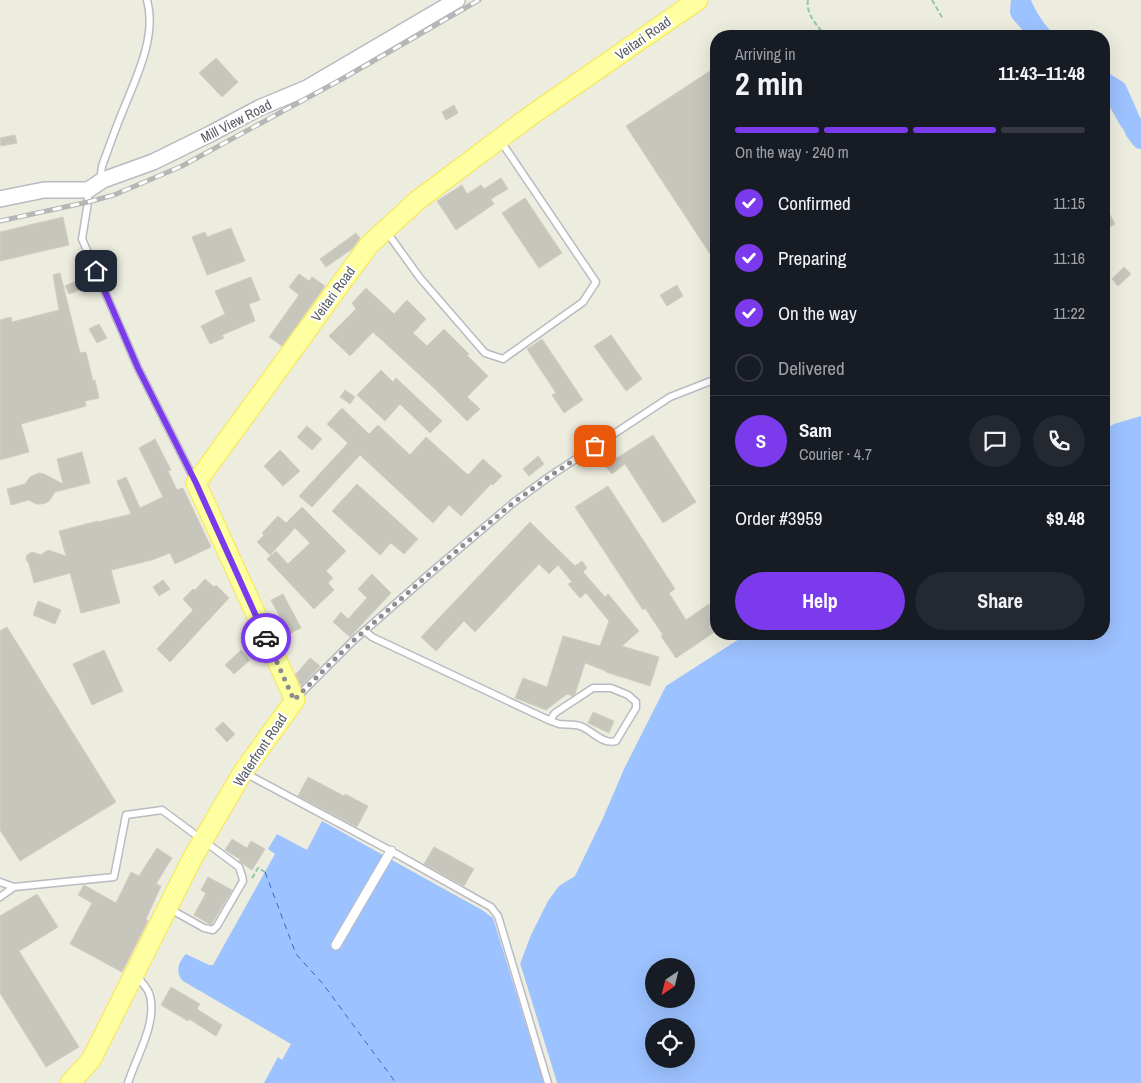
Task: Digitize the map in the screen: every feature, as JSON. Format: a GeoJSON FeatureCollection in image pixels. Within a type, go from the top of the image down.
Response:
{"type":"FeatureCollection","features":[{"type":"Feature","properties":{"kind":"main road","name":"Veitari Road"},"geometry":{"type":"LineString","coordinates":[[196,483],[369,245],[418,200],[499,139],[698,0]]}},
{"type":"Feature","properties":{"kind":"main road"},"geometry":{"type":"LineString","coordinates":[[196,483],[294,700]]}},
{"type":"Feature","properties":{"kind":"main road","name":"Waterfront Road"},"geometry":{"type":"LineString","coordinates":[[70,1083],[91,1060],[192,860],[243,772],[294,700]]}},
{"type":"Feature","properties":{"kind":"street","name":"Mill View Road"},"geometry":{"type":"LineString","coordinates":[[88,190],[103,180],[153,162],[212,134],[259,108],[307,88],[457,0]]}},
{"type":"Feature","properties":{"kind":"street"},"geometry":{"type":"LineString","coordinates":[[0,199],[44,190],[88,190]]}},
{"type":"Feature","properties":{"kind":"street"},"geometry":{"type":"LineString","coordinates":[[336,945],[391,851]]}},
{"type":"Feature","properties":{"kind":"lane"},"geometry":{"type":"LineString","coordinates":[[103,180],[102,166],[146,49],[150,18],[147,0]]}},
{"type":"Feature","properties":{"kind":"lane"},"geometry":{"type":"LineString","coordinates":[[385,230],[420,278],[485,353],[503,359],[583,302],[596,282],[499,139]]}},
{"type":"Feature","properties":{"kind":"lane"},"geometry":{"type":"LineString","coordinates":[[88,190],[82,239],[138,368],[196,483]]}},
{"type":"Feature","properties":{"kind":"lane","name":"Waterfront Road"},"geometry":{"type":"LineString","coordinates":[[294,700],[365,631],[513,503],[670,397],[710,380]]}},
{"type":"Feature","properties":{"kind":"lane"},"geometry":{"type":"LineString","coordinates":[[365,631],[372,637],[416,659],[558,724],[580,726],[604,741],[611,743],[616,741],[636,708],[636,702],[628,695],[611,688],[593,688],[555,713],[550,720]]}},
{"type":"Feature","properties":{"kind":"lane"},"geometry":{"type":"LineString","coordinates":[[243,772],[391,851],[495,911],[501,925],[548,1083]]}},
{"type":"Feature","properties":{"kind":"lane"},"geometry":{"type":"LineString","coordinates":[[0,882],[14,887],[114,877],[126,815],[162,810],[238,867],[243,881],[213,930],[204,928],[168,908]]}},
{"type":"Feature","properties":{"kind":"lane"},"geometry":{"type":"LineString","coordinates":[[0,897],[14,887]]}},
{"type":"Feature","properties":{"kind":"lane"},"geometry":{"type":"LineString","coordinates":[[128,1083],[151,1019],[150,995],[135,973]]}},
{"type":"Feature","properties":{"kind":"path"},"geometry":{"type":"LineString","coordinates":[[808,0],[807,5],[814,22],[821,30]]}},
{"type":"Feature","properties":{"kind":"path"},"geometry":{"type":"LineString","coordinates":[[932,0],[943,19]]}},
{"type":"Feature","properties":{"kind":"path"},"geometry":{"type":"LineString","coordinates":[[243,881],[249,881],[258,868],[265,872]]}},
{"type":"Feature","properties":{"kind":"water"},"geometry":{"type":"Polygon","coordinates":[[[1025,0],[1031,0],[1050,30],[1035,30],[1029,24],[1025,0]]]}},
{"type":"Feature","properties":{"kind":"water"},"geometry":{"type":"Polygon","coordinates":[[[1110,79],[1124,102],[1128,116],[1141,126],[1141,142],[1135,131],[1122,128],[1110,107],[1110,79]]]}},
{"type":"Feature","properties":{"kind":"water"},"geometry":{"type":"Polygon","coordinates":[[[1141,416],[1141,1083],[557,1083],[520,964],[531,935],[548,901],[559,886],[575,876],[624,769],[666,686],[738,640],[1110,640],[1110,426],[1141,416]]]}},
{"type":"Feature","properties":{"kind":"water"},"geometry":{"type":"Polygon","coordinates":[[[322,821],[383,855],[332,943],[390,859],[482,910],[493,918],[496,925],[544,1083],[264,1083],[278,1057],[282,1060],[291,1044],[183,981],[179,975],[178,968],[186,954],[209,965],[213,965],[275,854],[268,849],[277,834],[307,850],[322,821]]]}},
{"type":"Feature","properties":{"kind":"pier"},"geometry":{"type":"Polygon","coordinates":[[[495,917],[547,1083],[544,1083],[493,918],[495,917]]]}},
{"type":"Feature","properties":{"kind":"pier"},"geometry":{"type":"Polygon","coordinates":[[[519,960],[557,1083],[555,1083],[518,965],[519,960]]]}},
{"type":"Feature","properties":{"kind":"building"},"geometry":{"type":"Polygon","coordinates":[[[216,58],[238,82],[222,97],[199,73],[216,58]]]}},
{"type":"Feature","properties":{"kind":"building"},"geometry":{"type":"Polygon","coordinates":[[[710,71],[710,254],[626,126],[710,71]]]}},
{"type":"Feature","properties":{"kind":"building"},"geometry":{"type":"Polygon","coordinates":[[[454,105],[458,113],[446,120],[442,112],[454,105]]]}},
{"type":"Feature","properties":{"kind":"building"},"geometry":{"type":"Polygon","coordinates":[[[15,135],[17,143],[1,146],[0,138],[15,135]]]}},
{"type":"Feature","properties":{"kind":"building"},"geometry":{"type":"Polygon","coordinates":[[[501,178],[508,189],[491,199],[494,204],[456,230],[437,201],[462,185],[467,194],[481,185],[484,189],[501,178]]]}},
{"type":"Feature","properties":{"kind":"building"},"geometry":{"type":"Polygon","coordinates":[[[525,198],[562,253],[539,268],[502,213],[525,198]]]}},
{"type":"Feature","properties":{"kind":"building"},"geometry":{"type":"Polygon","coordinates":[[[1110,215],[1115,224],[1110,227],[1110,215]]]}},
{"type":"Feature","properties":{"kind":"building"},"geometry":{"type":"Polygon","coordinates":[[[63,217],[69,245],[0,261],[0,232],[63,217]]]}},
{"type":"Feature","properties":{"kind":"building"},"geometry":{"type":"Polygon","coordinates":[[[231,228],[245,261],[207,275],[192,237],[205,232],[207,237],[231,228]]]}},
{"type":"Feature","properties":{"kind":"building"},"geometry":{"type":"Polygon","coordinates":[[[356,233],[360,238],[352,249],[326,267],[320,259],[356,233]]]}},
{"type":"Feature","properties":{"kind":"building"},"geometry":{"type":"Polygon","coordinates":[[[1124,267],[1131,274],[1118,286],[1112,279],[1124,267]]]}},
{"type":"Feature","properties":{"kind":"building"},"geometry":{"type":"Polygon","coordinates":[[[60,273],[80,353],[86,352],[99,398],[85,401],[86,406],[21,424],[29,452],[0,460],[0,320],[11,317],[12,322],[59,310],[53,275],[60,273]]]}},
{"type":"Feature","properties":{"kind":"building"},"geometry":{"type":"Polygon","coordinates":[[[299,274],[309,281],[312,277],[325,286],[282,346],[269,337],[299,295],[289,287],[299,274]]]}},
{"type":"Feature","properties":{"kind":"building"},"geometry":{"type":"Polygon","coordinates":[[[251,277],[260,300],[249,304],[255,321],[222,335],[224,338],[210,344],[201,326],[225,314],[215,291],[251,277]]]}},
{"type":"Feature","properties":{"kind":"building"},"geometry":{"type":"Polygon","coordinates":[[[81,279],[84,288],[69,294],[65,286],[81,279]]]}},
{"type":"Feature","properties":{"kind":"building"},"geometry":{"type":"Polygon","coordinates":[[[677,285],[683,296],[667,306],[660,295],[677,285]]]}},
{"type":"Feature","properties":{"kind":"building"},"geometry":{"type":"Polygon","coordinates":[[[366,288],[394,314],[407,300],[426,319],[413,333],[427,346],[444,329],[488,376],[467,397],[480,409],[467,421],[373,332],[350,356],[329,336],[356,309],[352,303],[366,288]]]}},
{"type":"Feature","properties":{"kind":"building"},"geometry":{"type":"Polygon","coordinates":[[[99,324],[107,338],[97,343],[89,329],[99,324]]]}},
{"type":"Feature","properties":{"kind":"building"},"geometry":{"type":"Polygon","coordinates":[[[611,335],[642,379],[626,391],[594,346],[611,335]]]}},
{"type":"Feature","properties":{"kind":"building"},"geometry":{"type":"Polygon","coordinates":[[[542,339],[583,400],[564,413],[552,395],[556,393],[527,349],[542,339]]]}},
{"type":"Feature","properties":{"kind":"building"},"geometry":{"type":"Polygon","coordinates":[[[381,370],[393,382],[396,378],[442,421],[430,433],[400,404],[385,421],[357,395],[381,370]]]}},
{"type":"Feature","properties":{"kind":"building"},"geometry":{"type":"Polygon","coordinates":[[[345,390],[355,397],[350,404],[340,397],[345,390]]]}},
{"type":"Feature","properties":{"kind":"building"},"geometry":{"type":"Polygon","coordinates":[[[342,408],[369,434],[378,425],[410,455],[426,437],[468,475],[483,459],[502,476],[493,485],[491,484],[461,516],[449,505],[433,523],[360,455],[312,507],[299,496],[348,443],[327,424],[342,408]]]}},
{"type":"Feature","properties":{"kind":"building"},"geometry":{"type":"Polygon","coordinates":[[[307,426],[322,439],[312,450],[297,437],[307,426]]]}},
{"type":"Feature","properties":{"kind":"building"},"geometry":{"type":"Polygon","coordinates":[[[653,435],[696,502],[663,523],[625,464],[612,474],[605,466],[653,435]]]}},
{"type":"Feature","properties":{"kind":"building"},"geometry":{"type":"Polygon","coordinates":[[[155,439],[171,470],[168,471],[177,490],[183,488],[211,547],[175,564],[170,553],[152,560],[111,570],[120,603],[81,613],[70,573],[34,583],[26,559],[27,555],[32,552],[41,555],[48,550],[66,556],[59,531],[131,514],[117,481],[126,477],[140,508],[163,497],[139,448],[155,439]]]}},
{"type":"Feature","properties":{"kind":"building"},"geometry":{"type":"Polygon","coordinates":[[[280,450],[300,471],[283,486],[264,466],[280,450]]]}},
{"type":"Feature","properties":{"kind":"building"},"geometry":{"type":"Polygon","coordinates":[[[82,452],[90,483],[55,492],[46,503],[36,504],[29,500],[11,505],[7,489],[25,484],[30,477],[39,473],[63,484],[57,459],[82,452]]]}},
{"type":"Feature","properties":{"kind":"building"},"geometry":{"type":"Polygon","coordinates":[[[538,456],[544,464],[529,476],[523,469],[538,456]]]}},
{"type":"Feature","properties":{"kind":"building"},"geometry":{"type":"Polygon","coordinates":[[[357,484],[418,539],[404,554],[391,543],[380,555],[332,511],[357,484]]]}},
{"type":"Feature","properties":{"kind":"building"},"geometry":{"type":"Polygon","coordinates":[[[608,486],[675,589],[669,593],[686,620],[709,604],[710,635],[676,658],[645,608],[643,610],[575,507],[608,486]]]}},
{"type":"Feature","properties":{"kind":"building"},"geometry":{"type":"Polygon","coordinates":[[[302,507],[346,551],[326,571],[333,578],[328,583],[334,590],[314,609],[267,559],[276,551],[288,564],[310,543],[295,528],[270,555],[257,542],[264,535],[262,533],[278,516],[286,523],[302,507]]]}},
{"type":"Feature","properties":{"kind":"building"},"geometry":{"type":"Polygon","coordinates":[[[530,522],[575,566],[582,561],[587,568],[583,572],[605,597],[608,594],[639,631],[622,646],[659,657],[650,686],[585,663],[575,694],[572,696],[567,694],[546,710],[515,698],[523,678],[547,687],[563,636],[600,646],[609,621],[586,593],[580,598],[568,584],[572,582],[558,565],[549,574],[539,564],[475,632],[464,621],[436,651],[421,637],[530,522]]]}},
{"type":"Feature","properties":{"kind":"building"},"geometry":{"type":"Polygon","coordinates":[[[372,574],[391,593],[350,637],[333,622],[341,612],[348,619],[367,598],[358,589],[372,574]]]}},
{"type":"Feature","properties":{"kind":"building"},"geometry":{"type":"Polygon","coordinates":[[[205,579],[214,587],[216,585],[229,598],[170,662],[157,649],[193,610],[183,599],[205,579]]]}},
{"type":"Feature","properties":{"kind":"building"},"geometry":{"type":"Polygon","coordinates":[[[163,580],[170,589],[159,596],[153,587],[163,580]]]}},
{"type":"Feature","properties":{"kind":"building"},"geometry":{"type":"Polygon","coordinates":[[[283,594],[301,628],[289,634],[271,600],[283,594]]]}},
{"type":"Feature","properties":{"kind":"building"},"geometry":{"type":"Polygon","coordinates":[[[38,601],[61,610],[55,624],[33,615],[38,601]]]}},
{"type":"Feature","properties":{"kind":"building"},"geometry":{"type":"Polygon","coordinates":[[[7,627],[116,802],[20,861],[0,830],[0,631],[7,627]]]}},
{"type":"Feature","properties":{"kind":"building"},"geometry":{"type":"Polygon","coordinates":[[[104,650],[123,691],[92,705],[73,664],[104,650]]]}},
{"type":"Feature","properties":{"kind":"building"},"geometry":{"type":"Polygon","coordinates":[[[241,650],[250,660],[234,674],[225,665],[241,650]]]}},
{"type":"Feature","properties":{"kind":"building"},"geometry":{"type":"Polygon","coordinates":[[[310,658],[320,666],[301,686],[295,674],[310,658]]]}},
{"type":"Feature","properties":{"kind":"building"},"geometry":{"type":"Polygon","coordinates":[[[593,712],[614,721],[609,733],[588,723],[593,712]]]}},
{"type":"Feature","properties":{"kind":"building"},"geometry":{"type":"Polygon","coordinates":[[[223,722],[235,734],[227,742],[215,729],[223,722]]]}},
{"type":"Feature","properties":{"kind":"building"},"geometry":{"type":"Polygon","coordinates":[[[308,777],[368,806],[357,827],[298,796],[308,777]]]}},
{"type":"Feature","properties":{"kind":"building"},"geometry":{"type":"Polygon","coordinates":[[[232,839],[247,848],[251,841],[265,849],[252,870],[239,861],[240,859],[225,850],[232,839]]]}},
{"type":"Feature","properties":{"kind":"building"},"geometry":{"type":"Polygon","coordinates":[[[434,847],[474,869],[464,886],[424,864],[434,847]]]}},
{"type":"Feature","properties":{"kind":"building"},"geometry":{"type":"Polygon","coordinates":[[[157,848],[172,858],[156,884],[161,886],[146,919],[148,921],[122,972],[70,944],[92,903],[78,895],[84,885],[116,903],[131,872],[139,876],[157,848]]]}},
{"type":"Feature","properties":{"kind":"building"},"geometry":{"type":"Polygon","coordinates":[[[208,877],[232,890],[211,925],[194,915],[206,893],[201,890],[208,877]]]}},
{"type":"Feature","properties":{"kind":"building"},"geometry":{"type":"Polygon","coordinates":[[[37,894],[58,927],[19,951],[79,1047],[46,1067],[0,993],[0,916],[37,894]]]}},
{"type":"Feature","properties":{"kind":"building"},"geometry":{"type":"Polygon","coordinates":[[[171,987],[200,1004],[197,1009],[222,1025],[216,1036],[189,1019],[188,1021],[161,1005],[171,987]]]}},
{"type":"Feature","properties":{"kind":"waterway"},"geometry":{"type":"LineString","coordinates":[[1021,0],[1020,12],[1036,30]]}},
{"type":"Feature","properties":{"kind":"waterway"},"geometry":{"type":"LineString","coordinates":[[1110,86],[1117,90],[1135,131],[1141,139]]}},
{"type":"Feature","properties":{"kind":"ferry route"},"geometry":{"type":"LineString","coordinates":[[265,872],[296,954],[323,984],[396,1083]]}},
{"type":"Feature","properties":{"kind":"railway"},"geometry":{"type":"LineString","coordinates":[[0,221],[114,195],[182,166],[342,79],[479,0]]}},
{"type":"Feature","properties":{"kind":"way so far"},"geometry":{"type":"LineString","coordinates":[[266,638],[294,700],[353,641],[513,503],[595,446]]}},
{"type":"Feature","properties":{"kind":"route"},"geometry":{"type":"LineString","coordinates":[[96,271],[138,368],[196,483],[266,638]]}}]}
